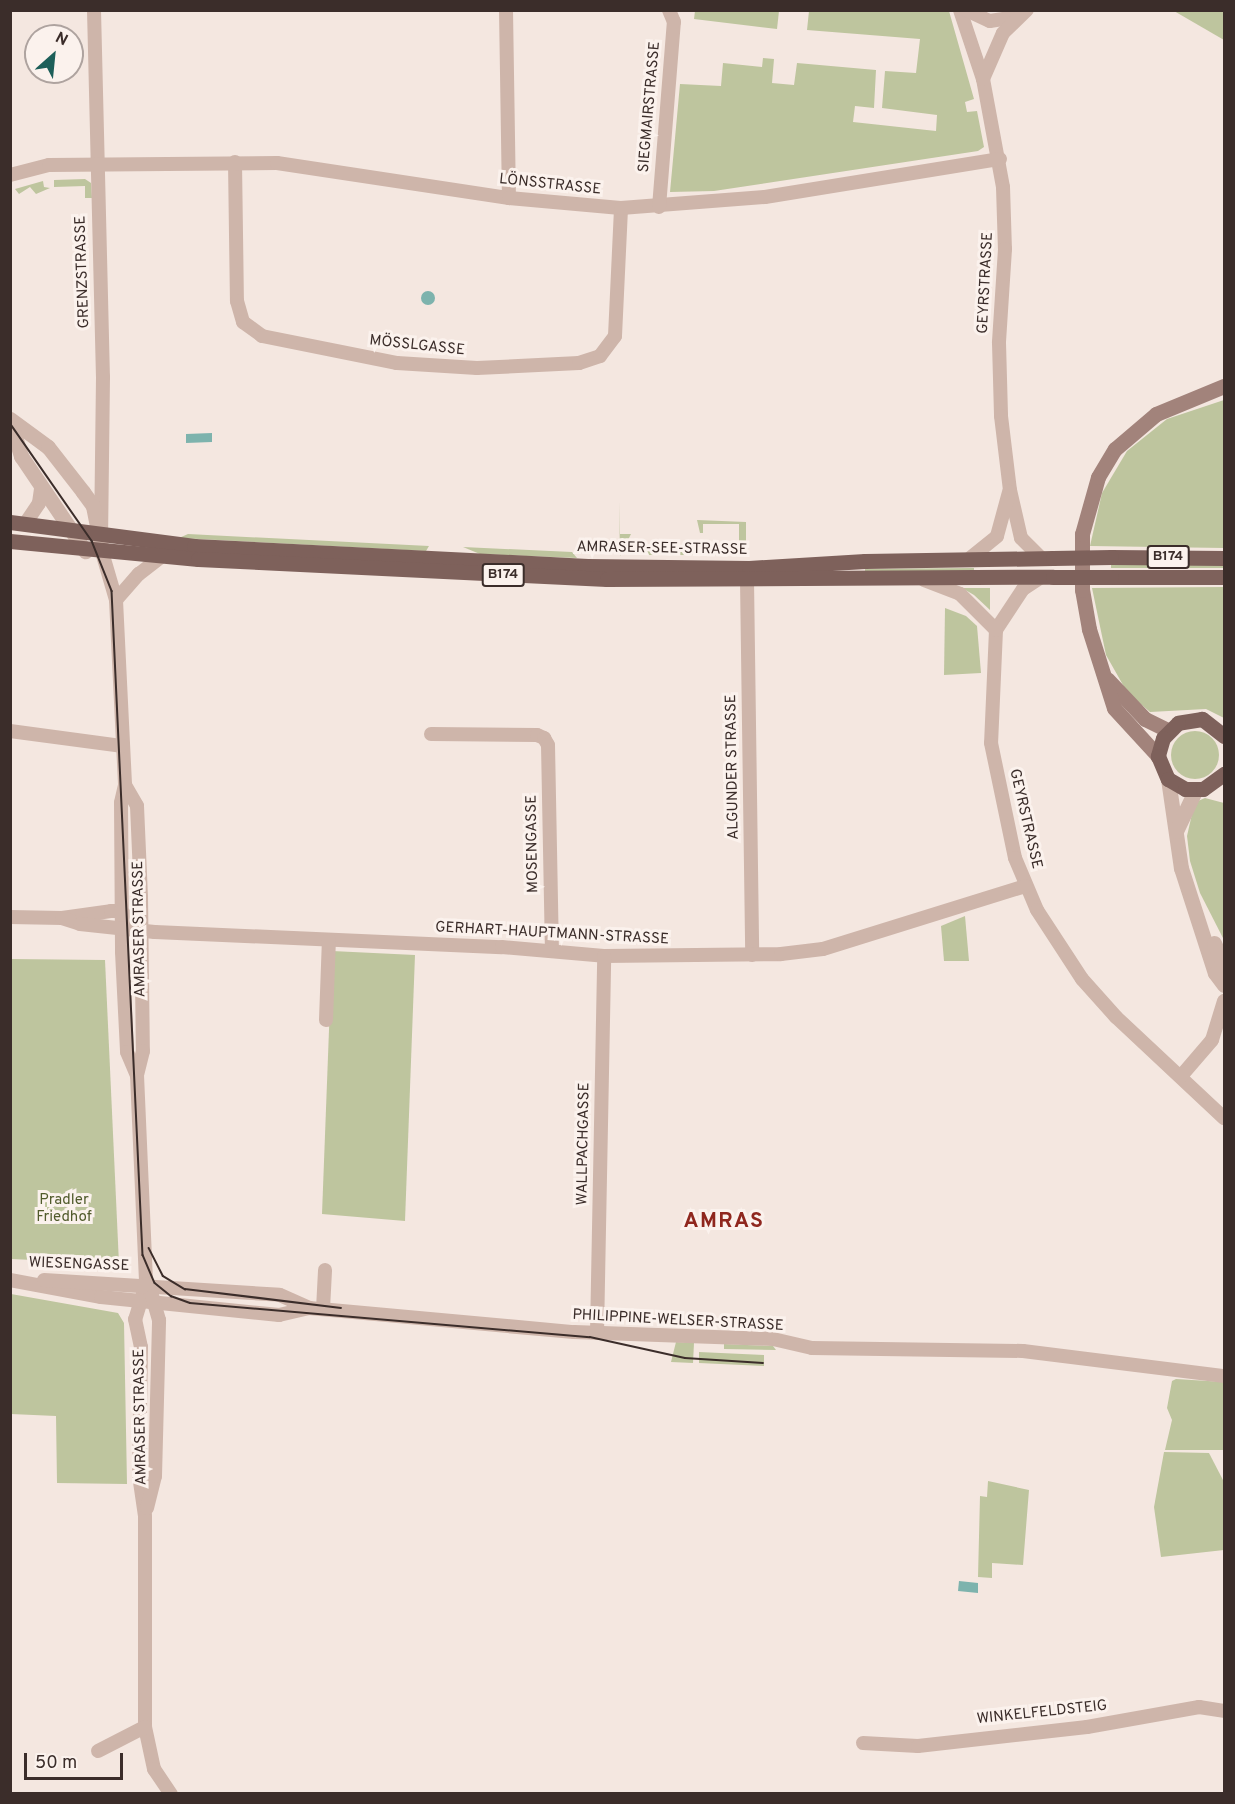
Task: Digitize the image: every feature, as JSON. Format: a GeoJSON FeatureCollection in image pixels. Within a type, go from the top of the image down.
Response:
{"type":"FeatureCollection","features":[{"type":"Feature","properties":{"kind":"main road"},"geometry":{"type":"LineString","coordinates":[[1223,386],[1156,414],[1115,449],[1098,477],[1082,534],[1082,590],[1089,629],[1114,708],[1158,756],[1168,779],[1195,790],[1211,786],[1224,774]]}},
{"type":"Feature","properties":{"kind":"main road","name":"B174"},"geometry":{"type":"LineString","coordinates":[[18,523],[100,533]]}},
{"type":"Feature","properties":{"kind":"main road","name":"AMRASER-SEE-STRASSE"},"geometry":{"type":"LineString","coordinates":[[100,533],[194,546],[587,566],[749,568],[969,559],[1224,558]]}},
{"type":"Feature","properties":{"kind":"main road","name":"B174"},"geometry":{"type":"LineString","coordinates":[[10,542],[102,552]]}},
{"type":"Feature","properties":{"kind":"main road","name":"AMRASER-SEE-STRASSE"},"geometry":{"type":"LineString","coordinates":[[102,552],[434,572],[747,580],[1224,577]]}},
{"type":"Feature","properties":{"kind":"main road"},"geometry":{"type":"LineString","coordinates":[[1105,677],[1145,719],[1168,730]]}},
{"type":"Feature","properties":{"kind":"main road"},"geometry":{"type":"LineString","coordinates":[[1158,756],[1168,730],[1184,721],[1202,719],[1224,733]]}},
{"type":"Feature","properties":{"kind":"street","name":"GRENZSTRASSE"},"geometry":{"type":"LineString","coordinates":[[94,10],[103,400],[100,533]]}},
{"type":"Feature","properties":{"kind":"street"},"geometry":{"type":"LineString","coordinates":[[506,10],[509,198]]}},
{"type":"Feature","properties":{"kind":"street","name":"SIEGMAIRSTRASSE"},"geometry":{"type":"LineString","coordinates":[[659,207],[674,22],[669,10]]}},
{"type":"Feature","properties":{"kind":"street","name":"GEYRSTRASSE"},"geometry":{"type":"LineString","coordinates":[[960,10],[983,79],[999,159],[1005,216],[999,343],[1001,416],[1010,490],[1021,538],[1047,558]]}},
{"type":"Feature","properties":{"kind":"street"},"geometry":{"type":"LineString","coordinates":[[966,10],[990,21],[1021,14]]}},
{"type":"Feature","properties":{"kind":"street"},"geometry":{"type":"LineString","coordinates":[[983,79],[1003,33],[1021,14]]}},
{"type":"Feature","properties":{"kind":"street","name":"LÖNSSTRASSE"},"geometry":{"type":"LineString","coordinates":[[10,175],[36,166],[235,162],[317,166],[509,198],[621,208],[659,207],[765,197],[999,159]]}},
{"type":"Feature","properties":{"kind":"street","name":"MÖSSLGASSE"},"geometry":{"type":"LineString","coordinates":[[235,162],[237,300],[243,322],[262,336],[397,363],[477,368],[579,363],[600,356],[615,336],[621,208]]}},
{"type":"Feature","properties":{"kind":"street","name":"AMRASER STRASSE"},"geometry":{"type":"LineString","coordinates":[[10,419],[48,447],[93,506],[102,552],[111,574],[116,600],[125,785],[121,803],[122,929],[127,1052],[137,1075]]}},
{"type":"Feature","properties":{"kind":"street","name":"AMRASER STRASSE"},"geometry":{"type":"LineString","coordinates":[[10,419],[21,456],[41,489],[85,551],[111,574]]}},
{"type":"Feature","properties":{"kind":"street"},"geometry":{"type":"LineString","coordinates":[[18,523],[39,503],[41,489]]}},
{"type":"Feature","properties":{"kind":"street","name":"GEYRSTRASSE"},"geometry":{"type":"LineString","coordinates":[[969,559],[997,536],[1010,490]]}},
{"type":"Feature","properties":{"kind":"street"},"geometry":{"type":"LineString","coordinates":[[116,600],[139,574],[162,556]]}},
{"type":"Feature","properties":{"kind":"street"},"geometry":{"type":"LineString","coordinates":[[919,578],[960,594],[996,630],[1023,589],[1047,578]]}},
{"type":"Feature","properties":{"kind":"street","name":"ALGUNDER STRASSE"},"geometry":{"type":"LineString","coordinates":[[747,580],[752,955]]}},
{"type":"Feature","properties":{"kind":"street","name":"GEYRSTRASSE"},"geometry":{"type":"LineString","coordinates":[[996,630],[991,743],[1007,828],[1025,886],[1082,979],[1116,1017],[1182,1075],[1224,1118]]}},
{"type":"Feature","properties":{"kind":"street"},"geometry":{"type":"LineString","coordinates":[[10,731],[123,746]]}},
{"type":"Feature","properties":{"kind":"street","name":"MOSENGASSE"},"geometry":{"type":"LineString","coordinates":[[431,734],[544,738],[548,746],[552,951]]}},
{"type":"Feature","properties":{"kind":"street"},"geometry":{"type":"LineString","coordinates":[[1168,779],[1175,834],[1192,897],[1215,973],[1224,985]]}},
{"type":"Feature","properties":{"kind":"street","name":"AMRASER STRASSE"},"geometry":{"type":"LineString","coordinates":[[125,785],[137,806],[143,1051],[137,1075],[146,1284],[135,1319],[141,1347],[139,1475],[145,1516],[145,1727],[154,1769],[171,1794]]}},
{"type":"Feature","properties":{"kind":"street"},"geometry":{"type":"LineString","coordinates":[[1175,834],[1195,790]]}},
{"type":"Feature","properties":{"kind":"street","name":"GERHART-HAUPTMANN-STRASSE"},"geometry":{"type":"LineString","coordinates":[[62,918],[122,929],[552,951],[604,956],[752,955],[824,949],[1025,886]]}},
{"type":"Feature","properties":{"kind":"street"},"geometry":{"type":"LineString","coordinates":[[1192,897],[1224,965]]}},
{"type":"Feature","properties":{"kind":"street"},"geometry":{"type":"LineString","coordinates":[[10,917],[62,918],[94,911],[122,911],[140,930]]}},
{"type":"Feature","properties":{"kind":"street"},"geometry":{"type":"LineString","coordinates":[[326,1020],[329,940]]}},
{"type":"Feature","properties":{"kind":"street","name":"WALLPACHGASSE"},"geometry":{"type":"LineString","coordinates":[[597,1333],[604,956]]}},
{"type":"Feature","properties":{"kind":"street"},"geometry":{"type":"LineString","coordinates":[[1182,1075],[1212,1040],[1223,1017],[1224,1001]]}},
{"type":"Feature","properties":{"kind":"street"},"geometry":{"type":"LineString","coordinates":[[316,1309],[325,1270]]}},
{"type":"Feature","properties":{"kind":"street","name":"WIESENGASSE"},"geometry":{"type":"LineString","coordinates":[[10,1280],[146,1284]]}},
{"type":"Feature","properties":{"kind":"street","name":"WIESENGASSE"},"geometry":{"type":"LineString","coordinates":[[10,1280],[140,1300]]}},
{"type":"Feature","properties":{"kind":"street","name":"AMRASER STRASSE"},"geometry":{"type":"LineString","coordinates":[[145,1516],[155,1476],[159,1320],[155,1302],[146,1284]]}},
{"type":"Feature","properties":{"kind":"street","name":"PHILIPPINE-WELSER-STRASSE"},"geometry":{"type":"LineString","coordinates":[[146,1284],[280,1295],[316,1309]]}},
{"type":"Feature","properties":{"kind":"street","name":"PHILIPPINE-WELSER-STRASSE"},"geometry":{"type":"LineString","coordinates":[[140,1300],[279,1315],[316,1309],[597,1333],[773,1340],[812,1348],[1023,1351],[1224,1376]]}},
{"type":"Feature","properties":{"kind":"street","name":"WINKELFELDSTEIG"},"geometry":{"type":"LineString","coordinates":[[863,1743],[918,1746],[1087,1727],[1199,1707],[1224,1711]]}},
{"type":"Feature","properties":{"kind":"street"},"geometry":{"type":"LineString","coordinates":[[98,1752],[145,1727]]}},
{"type":"Feature","properties":{"kind":"green space"},"geometry":{"type":"Polygon","coordinates":[[[695,11],[779,11],[777,29],[694,19],[695,11]]]}},
{"type":"Feature","properties":{"kind":"green space"},"geometry":{"type":"Polygon","coordinates":[[[809,11],[949,11],[974,99],[965,102],[967,112],[977,111],[984,147],[978,151],[714,191],[670,192],[680,84],[721,86],[723,63],[762,67],[763,58],[774,59],[772,83],[794,85],[797,63],[876,70],[874,108],[855,106],[853,122],[936,131],[937,115],[882,108],[885,71],[916,73],[920,39],[807,30],[809,11]]]}},
{"type":"Feature","properties":{"kind":"green space"},"geometry":{"type":"Polygon","coordinates":[[[1174,11],[1224,11],[1224,40],[1174,11]]]}},
{"type":"Feature","properties":{"kind":"green space"},"geometry":{"type":"Polygon","coordinates":[[[85,179],[91,183],[92,198],[85,198],[85,186],[54,187],[54,180],[85,179]]]}},
{"type":"Feature","properties":{"kind":"green space"},"geometry":{"type":"Polygon","coordinates":[[[43,181],[44,187],[50,188],[36,194],[30,187],[19,194],[15,189],[43,181]]]}},
{"type":"Feature","properties":{"kind":"green space"},"geometry":{"type":"Polygon","coordinates":[[[1224,400],[1224,548],[1090,546],[1102,493],[1127,451],[1167,419],[1224,400]]]}},
{"type":"Feature","properties":{"kind":"green space"},"geometry":{"type":"Polygon","coordinates":[[[619,500],[620,534],[631,534],[620,556],[619,500]]]}},
{"type":"Feature","properties":{"kind":"green space"},"geometry":{"type":"Polygon","coordinates":[[[697,520],[746,522],[746,553],[711,547],[739,546],[739,524],[703,524],[703,533],[700,533],[697,520]]]}},
{"type":"Feature","properties":{"kind":"green space"},"geometry":{"type":"Polygon","coordinates":[[[188,534],[429,546],[426,551],[179,538],[188,534]]]}},
{"type":"Feature","properties":{"kind":"green space"},"geometry":{"type":"Polygon","coordinates":[[[463,547],[572,552],[577,558],[480,554],[463,547]]]}},
{"type":"Feature","properties":{"kind":"green space"},"geometry":{"type":"Polygon","coordinates":[[[690,549],[697,555],[640,555],[642,550],[690,549]]]}},
{"type":"Feature","properties":{"kind":"green space"},"geometry":{"type":"Polygon","coordinates":[[[1224,564],[1224,568],[1111,568],[1111,565],[1224,564]]]}},
{"type":"Feature","properties":{"kind":"green space"},"geometry":{"type":"Polygon","coordinates":[[[974,568],[974,571],[865,573],[865,569],[974,568]]]}},
{"type":"Feature","properties":{"kind":"green space"},"geometry":{"type":"Polygon","coordinates":[[[1224,587],[1224,718],[1206,709],[1150,712],[1127,692],[1106,655],[1092,588],[1224,587]]]}},
{"type":"Feature","properties":{"kind":"green space"},"geometry":{"type":"Polygon","coordinates":[[[962,588],[990,588],[990,610],[974,595],[962,588]]]}},
{"type":"Feature","properties":{"kind":"green space"},"geometry":{"type":"Polygon","coordinates":[[[945,608],[966,616],[977,626],[981,673],[944,675],[945,608]]]}},
{"type":"Feature","properties":{"kind":"green space"},"geometry":{"type":"Polygon","coordinates":[[[1195,731],[1212,738],[1219,755],[1212,772],[1195,779],[1178,772],[1171,755],[1178,738],[1195,731]]]}},
{"type":"Feature","properties":{"kind":"green space"},"geometry":{"type":"Polygon","coordinates":[[[1205,798],[1224,803],[1224,940],[1200,893],[1190,861],[1187,836],[1192,814],[1198,801],[1205,798]]]}},
{"type":"Feature","properties":{"kind":"green space"},"geometry":{"type":"Polygon","coordinates":[[[965,916],[969,961],[944,961],[941,926],[965,916]]]}},
{"type":"Feature","properties":{"kind":"green space"},"geometry":{"type":"Polygon","coordinates":[[[332,951],[415,955],[405,1221],[322,1214],[332,951]]]}},
{"type":"Feature","properties":{"kind":"green space","name":"Pradler Friedhof"},"geometry":{"type":"Polygon","coordinates":[[[11,959],[105,960],[119,1264],[11,1259],[11,959]]]}},
{"type":"Feature","properties":{"kind":"green space"},"geometry":{"type":"Polygon","coordinates":[[[11,1294],[118,1313],[124,1323],[127,1484],[57,1483],[56,1416],[11,1414],[11,1294]]]}},
{"type":"Feature","properties":{"kind":"green space"},"geometry":{"type":"Polygon","coordinates":[[[676,1342],[694,1343],[693,1363],[671,1362],[676,1342]]]}},
{"type":"Feature","properties":{"kind":"green space"},"geometry":{"type":"Polygon","coordinates":[[[724,1344],[773,1346],[776,1350],[724,1349],[724,1344]]]}},
{"type":"Feature","properties":{"kind":"green space"},"geometry":{"type":"Polygon","coordinates":[[[699,1352],[764,1355],[764,1366],[699,1363],[699,1352]]]}},
{"type":"Feature","properties":{"kind":"green space"},"geometry":{"type":"Polygon","coordinates":[[[1176,1379],[1224,1382],[1224,1450],[1165,1450],[1172,1420],[1167,1408],[1172,1381],[1176,1379]]]}},
{"type":"Feature","properties":{"kind":"green space"},"geometry":{"type":"Polygon","coordinates":[[[1164,1452],[1209,1453],[1224,1482],[1224,1550],[1161,1557],[1154,1507],[1164,1452]]]}},
{"type":"Feature","properties":{"kind":"green space"},"geometry":{"type":"Polygon","coordinates":[[[988,1481],[1029,1490],[1023,1565],[992,1563],[992,1578],[978,1577],[980,1496],[987,1497],[988,1481]]]}},
{"type":"Feature","properties":{"kind":"water"},"geometry":{"type":"Polygon","coordinates":[[[428,291],[433,293],[435,298],[433,303],[428,305],[423,303],[421,298],[423,293],[428,291]]]}},
{"type":"Feature","properties":{"kind":"water"},"geometry":{"type":"Polygon","coordinates":[[[212,433],[212,442],[186,443],[186,434],[212,433]]]}},
{"type":"Feature","properties":{"kind":"water"},"geometry":{"type":"Polygon","coordinates":[[[959,1581],[978,1583],[978,1593],[958,1591],[959,1581]]]}},
{"type":"Feature","properties":{"kind":"tram line"},"geometry":{"type":"LineString","coordinates":[[10,423],[92,541],[112,591],[143,1255],[155,1283],[171,1296],[190,1303],[590,1337],[685,1358],[763,1363]]}},
{"type":"Feature","properties":{"kind":"tram line"},"geometry":{"type":"LineString","coordinates":[[149,1248],[163,1276],[185,1289],[341,1308]]}},
{"type":"Feature","properties":{"kind":"district","name":"AMRAS"},"geometry":{"type":"Point","coordinates":[724,1222]}}]}
